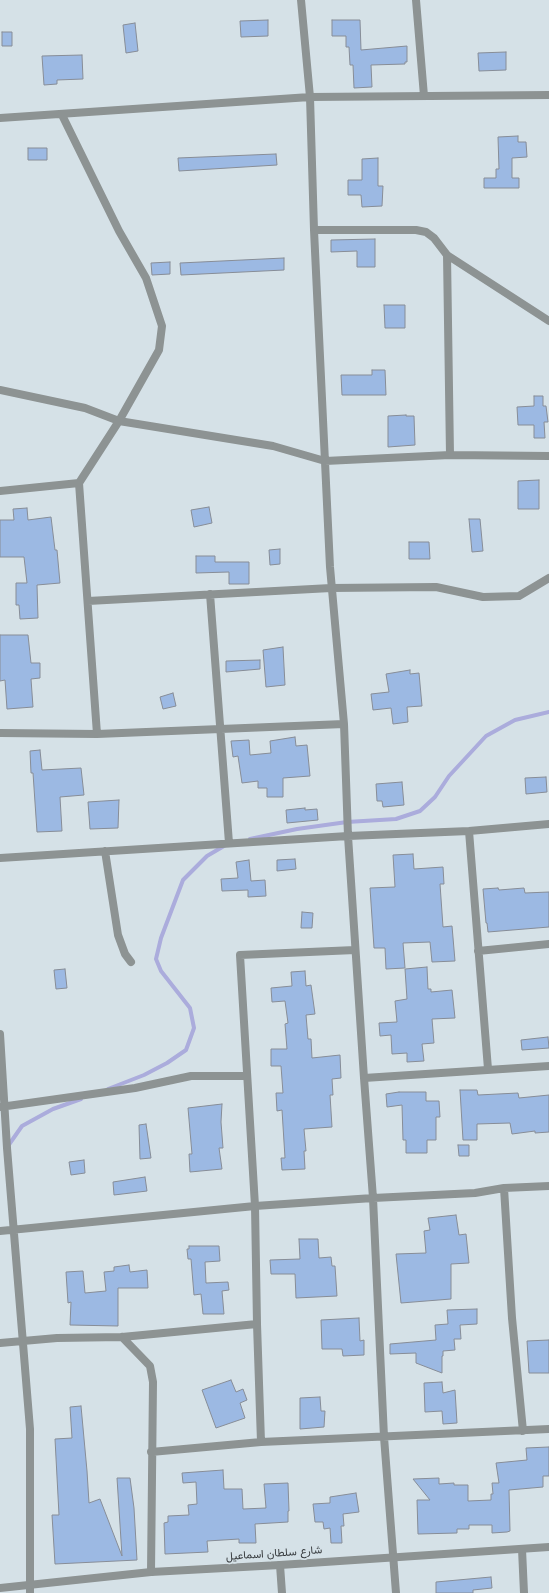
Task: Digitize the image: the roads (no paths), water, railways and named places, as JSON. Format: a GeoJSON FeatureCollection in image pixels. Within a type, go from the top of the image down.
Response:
{"type":"FeatureCollection","features":[{"type":"Feature","properties":{"kind":"street"},"geometry":{"type":"LineString","coordinates":[[301,0],[310,97],[314,230],[331,588],[344,724],[348,836],[373,1198],[384,1437],[392,1557],[396,1593]]}},
{"type":"Feature","properties":{"kind":"street"},"geometry":{"type":"LineString","coordinates":[[416,0],[424,96]]}},
{"type":"Feature","properties":{"kind":"street"},"geometry":{"type":"LineString","coordinates":[[0,118],[310,97],[549,95]]}},
{"type":"Feature","properties":{"kind":"street"},"geometry":{"type":"LineString","coordinates":[[62,115],[118,231],[146,278],[162,326],[159,350],[119,421],[79,483],[97,734]]}},
{"type":"Feature","properties":{"kind":"street"},"geometry":{"type":"LineString","coordinates":[[314,230],[416,230],[426,232],[434,238],[447,255],[549,321]]}},
{"type":"Feature","properties":{"kind":"street"},"geometry":{"type":"LineString","coordinates":[[447,255],[450,455]]}},
{"type":"Feature","properties":{"kind":"street"},"geometry":{"type":"LineString","coordinates":[[0,390],[85,408],[119,421],[273,446],[325,461],[450,455],[549,456]]}},
{"type":"Feature","properties":{"kind":"street"},"geometry":{"type":"LineString","coordinates":[[0,491],[79,483]]}},
{"type":"Feature","properties":{"kind":"street"},"geometry":{"type":"LineString","coordinates":[[88,601],[331,588],[436,586],[483,597],[519,596],[549,578]]}},
{"type":"Feature","properties":{"kind":"street"},"geometry":{"type":"LineString","coordinates":[[210,594],[229,843]]}},
{"type":"Feature","properties":{"kind":"street"},"geometry":{"type":"LineString","coordinates":[[0,733],[97,734],[344,724]]}},
{"type":"Feature","properties":{"kind":"street"},"geometry":{"type":"LineString","coordinates":[[0,858],[348,836],[469,831],[549,824]]}},
{"type":"Feature","properties":{"kind":"street"},"geometry":{"type":"LineString","coordinates":[[469,831],[488,1069]]}},
{"type":"Feature","properties":{"kind":"street"},"geometry":{"type":"LineString","coordinates":[[105,851],[118,935],[125,954],[131,962]]}},
{"type":"Feature","properties":{"kind":"street"},"geometry":{"type":"LineString","coordinates":[[478,951],[549,944]]}},
{"type":"Feature","properties":{"kind":"street"},"geometry":{"type":"LineString","coordinates":[[261,1442],[255,1206],[240,955],[356,950]]}},
{"type":"Feature","properties":{"kind":"street"},"geometry":{"type":"LineString","coordinates":[[0,1034],[2,1107],[30,1428],[30,1589]]}},
{"type":"Feature","properties":{"kind":"street"},"geometry":{"type":"LineString","coordinates":[[364,1078],[549,1066]]}},
{"type":"Feature","properties":{"kind":"street"},"geometry":{"type":"LineString","coordinates":[[2,1107],[135,1088],[191,1076],[247,1076]]}},
{"type":"Feature","properties":{"kind":"street"},"geometry":{"type":"LineString","coordinates":[[0,1231],[255,1206],[475,1193],[504,1188],[549,1186]]}},
{"type":"Feature","properties":{"kind":"street"},"geometry":{"type":"LineString","coordinates":[[504,1188],[512,1318],[523,1431]]}},
{"type":"Feature","properties":{"kind":"street"},"geometry":{"type":"LineString","coordinates":[[0,1343],[57,1338],[122,1337],[257,1324]]}},
{"type":"Feature","properties":{"kind":"street"},"geometry":{"type":"LineString","coordinates":[[122,1337],[150,1366],[154,1397],[151,1452],[151,1572]]}},
{"type":"Feature","properties":{"kind":"street"},"geometry":{"type":"LineString","coordinates":[[151,1452],[261,1442],[549,1429]]}},
{"type":"Feature","properties":{"kind":"street","name":"شارع سلطان اسماعيل"},"geometry":{"type":"LineString","coordinates":[[0,1588],[30,1589],[151,1572],[549,1547]]}},
{"type":"Feature","properties":{"kind":"street"},"geometry":{"type":"LineString","coordinates":[[522,1549],[524,1593]]}},
{"type":"Feature","properties":{"kind":"street"},"geometry":{"type":"LineString","coordinates":[[280,1565],[282,1593]]}},
{"type":"Feature","properties":{"kind":"waterway"},"geometry":{"type":"LineString","coordinates":[[250,839],[297,829],[347,822],[396,819],[420,811],[435,797],[449,776],[486,736],[515,720],[549,712]]}},
{"type":"Feature","properties":{"kind":"waterway"},"geometry":{"type":"LineString","coordinates":[[108,1089],[144,1075],[167,1063],[186,1050],[194,1028],[190,1008],[161,971],[156,959],[161,938],[183,880],[207,856],[224,846]]}},
{"type":"Feature","properties":{"kind":"waterway"},"geometry":{"type":"LineString","coordinates":[[8,1146],[22,1126],[53,1109],[81,1099]]}}]}
